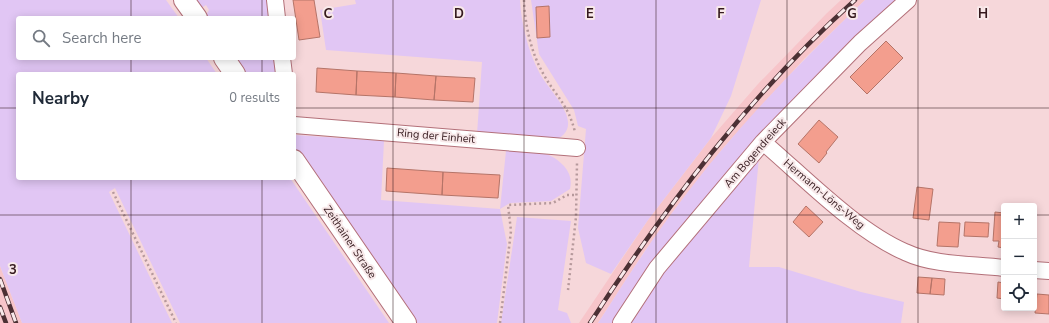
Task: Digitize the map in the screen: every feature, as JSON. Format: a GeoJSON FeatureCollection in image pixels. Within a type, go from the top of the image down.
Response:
{"type":"FeatureCollection","features":[{"type":"Feature","properties":{"kind":"street"},"geometry":{"type":"LineString","coordinates":[[184,0],[196,16]]}},
{"type":"Feature","properties":{"kind":"street"},"geometry":{"type":"LineString","coordinates":[[275,0],[277,16]]}},
{"type":"Feature","properties":{"kind":"street","name":"Am Bogendreieck"},"geometry":{"type":"LineString","coordinates":[[621,323],[657,268],[763,142],[860,43],[908,0]]}},
{"type":"Feature","properties":{"kind":"street"},"geometry":{"type":"LineString","coordinates":[[225,60],[234,72]]}},
{"type":"Feature","properties":{"kind":"street"},"geometry":{"type":"LineString","coordinates":[[282,60],[284,72]]}},
{"type":"Feature","properties":{"kind":"street","name":"Ring der Einheit"},"geometry":{"type":"LineString","coordinates":[[296,124],[577,148]]}},
{"type":"Feature","properties":{"kind":"street","name":"Hermann-Löns-Weg"},"geometry":{"type":"LineString","coordinates":[[763,142],[855,221],[886,243],[905,253],[932,260],[1001,268]]}},
{"type":"Feature","properties":{"kind":"street","name":"Zeithainer Straße"},"geometry":{"type":"LineString","coordinates":[[296,163],[406,323]]}},
{"type":"Feature","properties":{"kind":"street"},"geometry":{"type":"LineString","coordinates":[[1037,270],[1049,271]]}},
{"type":"Feature","properties":{"kind":"path"},"geometry":{"type":"LineString","coordinates":[[524,0],[527,25],[537,62],[544,76],[571,116],[577,148],[576,195],[568,290]]}},
{"type":"Feature","properties":{"kind":"path"},"geometry":{"type":"LineString","coordinates":[[113,192],[176,323]]}},
{"type":"Feature","properties":{"kind":"path"},"geometry":{"type":"LineString","coordinates":[[500,323],[511,231],[508,205],[553,203],[567,195],[576,195]]}},
{"type":"Feature","properties":{"kind":"shaded area"},"geometry":{"type":"Polygon","coordinates":[[[0,0],[166,0],[178,16],[16,16],[16,60],[207,60],[216,72],[16,72],[16,180],[291,180],[389,323],[180,323],[115,188],[109,192],[172,323],[22,323],[0,266],[0,0]]]}},
{"type":"Feature","properties":{"kind":"shaded area"},"geometry":{"type":"Polygon","coordinates":[[[194,0],[269,0],[272,16],[206,16],[209,10],[206,5],[200,9],[194,0]]]}},
{"type":"Feature","properties":{"kind":"shaded area"},"geometry":{"type":"Polygon","coordinates":[[[355,0],[520,0],[528,46],[542,78],[564,109],[568,122],[566,131],[562,136],[554,141],[477,134],[482,62],[326,50],[320,10],[356,4],[355,0]]]}},
{"type":"Feature","properties":{"kind":"shaded area"},"geometry":{"type":"Polygon","coordinates":[[[531,0],[761,0],[731,96],[711,138],[648,220],[611,274],[586,263],[578,228],[586,129],[578,126],[574,110],[539,54],[531,0]]]}},
{"type":"Feature","properties":{"kind":"shaded area"},"geometry":{"type":"Polygon","coordinates":[[[841,0],[865,0],[805,58],[724,147],[678,205],[644,252],[598,323],[579,323],[648,220],[711,138],[758,84],[841,0]]]}},
{"type":"Feature","properties":{"kind":"shaded area"},"geometry":{"type":"Polygon","coordinates":[[[865,0],[898,0],[651,265],[612,323],[598,323],[657,234],[721,151],[791,73],[865,0]]]}},
{"type":"Feature","properties":{"kind":"shaded area"},"geometry":{"type":"Polygon","coordinates":[[[235,60],[278,60],[281,72],[244,72],[235,60]]]}},
{"type":"Feature","properties":{"kind":"shaded area"},"geometry":{"type":"Polygon","coordinates":[[[296,135],[384,141],[381,200],[500,209],[507,244],[497,323],[415,323],[296,150],[296,135]]]}},
{"type":"Feature","properties":{"kind":"shaded area"},"geometry":{"type":"Polygon","coordinates":[[[506,151],[530,151],[551,156],[558,160],[568,171],[571,180],[570,189],[551,201],[510,203],[500,209],[506,151]]]}},
{"type":"Feature","properties":{"kind":"shaded area"},"geometry":{"type":"Polygon","coordinates":[[[759,157],[749,267],[779,267],[861,292],[904,302],[901,323],[628,323],[663,272],[759,157]]]}},
{"type":"Feature","properties":{"kind":"shaded area"},"geometry":{"type":"Polygon","coordinates":[[[517,217],[571,221],[558,310],[567,313],[571,323],[501,323],[517,217]]]}},
{"type":"Feature","properties":{"kind":"shaded area"},"geometry":{"type":"Polygon","coordinates":[[[0,266],[22,323],[0,323],[0,266]]]}},
{"type":"Feature","properties":{"kind":"building"},"geometry":{"type":"Polygon","coordinates":[[[293,0],[314,0],[320,37],[299,40],[293,0]]]}},
{"type":"Feature","properties":{"kind":"building"},"geometry":{"type":"Polygon","coordinates":[[[549,6],[550,37],[537,38],[536,7],[549,6]]]}},
{"type":"Feature","properties":{"kind":"building"},"geometry":{"type":"Polygon","coordinates":[[[886,41],[903,58],[867,94],[850,77],[886,41]]]}},
{"type":"Feature","properties":{"kind":"building"},"geometry":{"type":"Polygon","coordinates":[[[317,68],[357,71],[356,95],[316,92],[317,68]]]}},
{"type":"Feature","properties":{"kind":"building"},"geometry":{"type":"Polygon","coordinates":[[[357,71],[396,73],[395,97],[356,95],[357,71]]]}},
{"type":"Feature","properties":{"kind":"building"},"geometry":{"type":"Polygon","coordinates":[[[396,73],[436,76],[434,100],[395,97],[396,73]]]}},
{"type":"Feature","properties":{"kind":"building"},"geometry":{"type":"Polygon","coordinates":[[[436,76],[475,78],[473,102],[434,100],[436,76]]]}},
{"type":"Feature","properties":{"kind":"building"},"geometry":{"type":"Polygon","coordinates":[[[819,120],[838,137],[819,163],[798,144],[819,120]]]}},
{"type":"Feature","properties":{"kind":"building"},"geometry":{"type":"Polygon","coordinates":[[[387,168],[443,172],[442,195],[386,191],[387,168]]]}},
{"type":"Feature","properties":{"kind":"building"},"geometry":{"type":"Polygon","coordinates":[[[443,172],[500,175],[498,198],[442,195],[443,172]]]}},
{"type":"Feature","properties":{"kind":"building"},"geometry":{"type":"Polygon","coordinates":[[[917,187],[933,189],[929,220],[913,218],[917,187]]]}},
{"type":"Feature","properties":{"kind":"building"},"geometry":{"type":"Polygon","coordinates":[[[806,206],[823,222],[809,237],[793,222],[806,206]]]}},
{"type":"Feature","properties":{"kind":"building"},"geometry":{"type":"Polygon","coordinates":[[[995,212],[1001,213],[1001,248],[998,247],[999,241],[993,241],[995,212]]]}},
{"type":"Feature","properties":{"kind":"building"},"geometry":{"type":"Polygon","coordinates":[[[939,222],[960,223],[958,247],[937,246],[939,222]]]}},
{"type":"Feature","properties":{"kind":"building"},"geometry":{"type":"Polygon","coordinates":[[[965,222],[989,223],[988,237],[964,236],[965,222]]]}},
{"type":"Feature","properties":{"kind":"building"},"geometry":{"type":"Polygon","coordinates":[[[918,277],[932,278],[930,294],[917,293],[918,277]]]}},
{"type":"Feature","properties":{"kind":"building"},"geometry":{"type":"Polygon","coordinates":[[[932,278],[945,279],[944,295],[930,294],[932,278]]]}},
{"type":"Feature","properties":{"kind":"building"},"geometry":{"type":"Polygon","coordinates":[[[998,282],[1001,282],[1001,299],[997,298],[998,282]]]}},
{"type":"Feature","properties":{"kind":"building"},"geometry":{"type":"Polygon","coordinates":[[[1037,294],[1049,295],[1049,314],[1035,313],[1035,311],[1037,311],[1037,294]]]}},
{"type":"Feature","properties":{"kind":"railway"},"geometry":{"type":"LineString","coordinates":[[590,323],[649,236],[712,152],[780,73],[855,0]]}},
{"type":"Feature","properties":{"kind":"railway"},"geometry":{"type":"LineString","coordinates":[[0,279],[16,323]]}},
{"type":"Feature","properties":{"kind":"railway"},"geometry":{"type":"LineString","coordinates":[[0,307],[6,323]]}}]}
